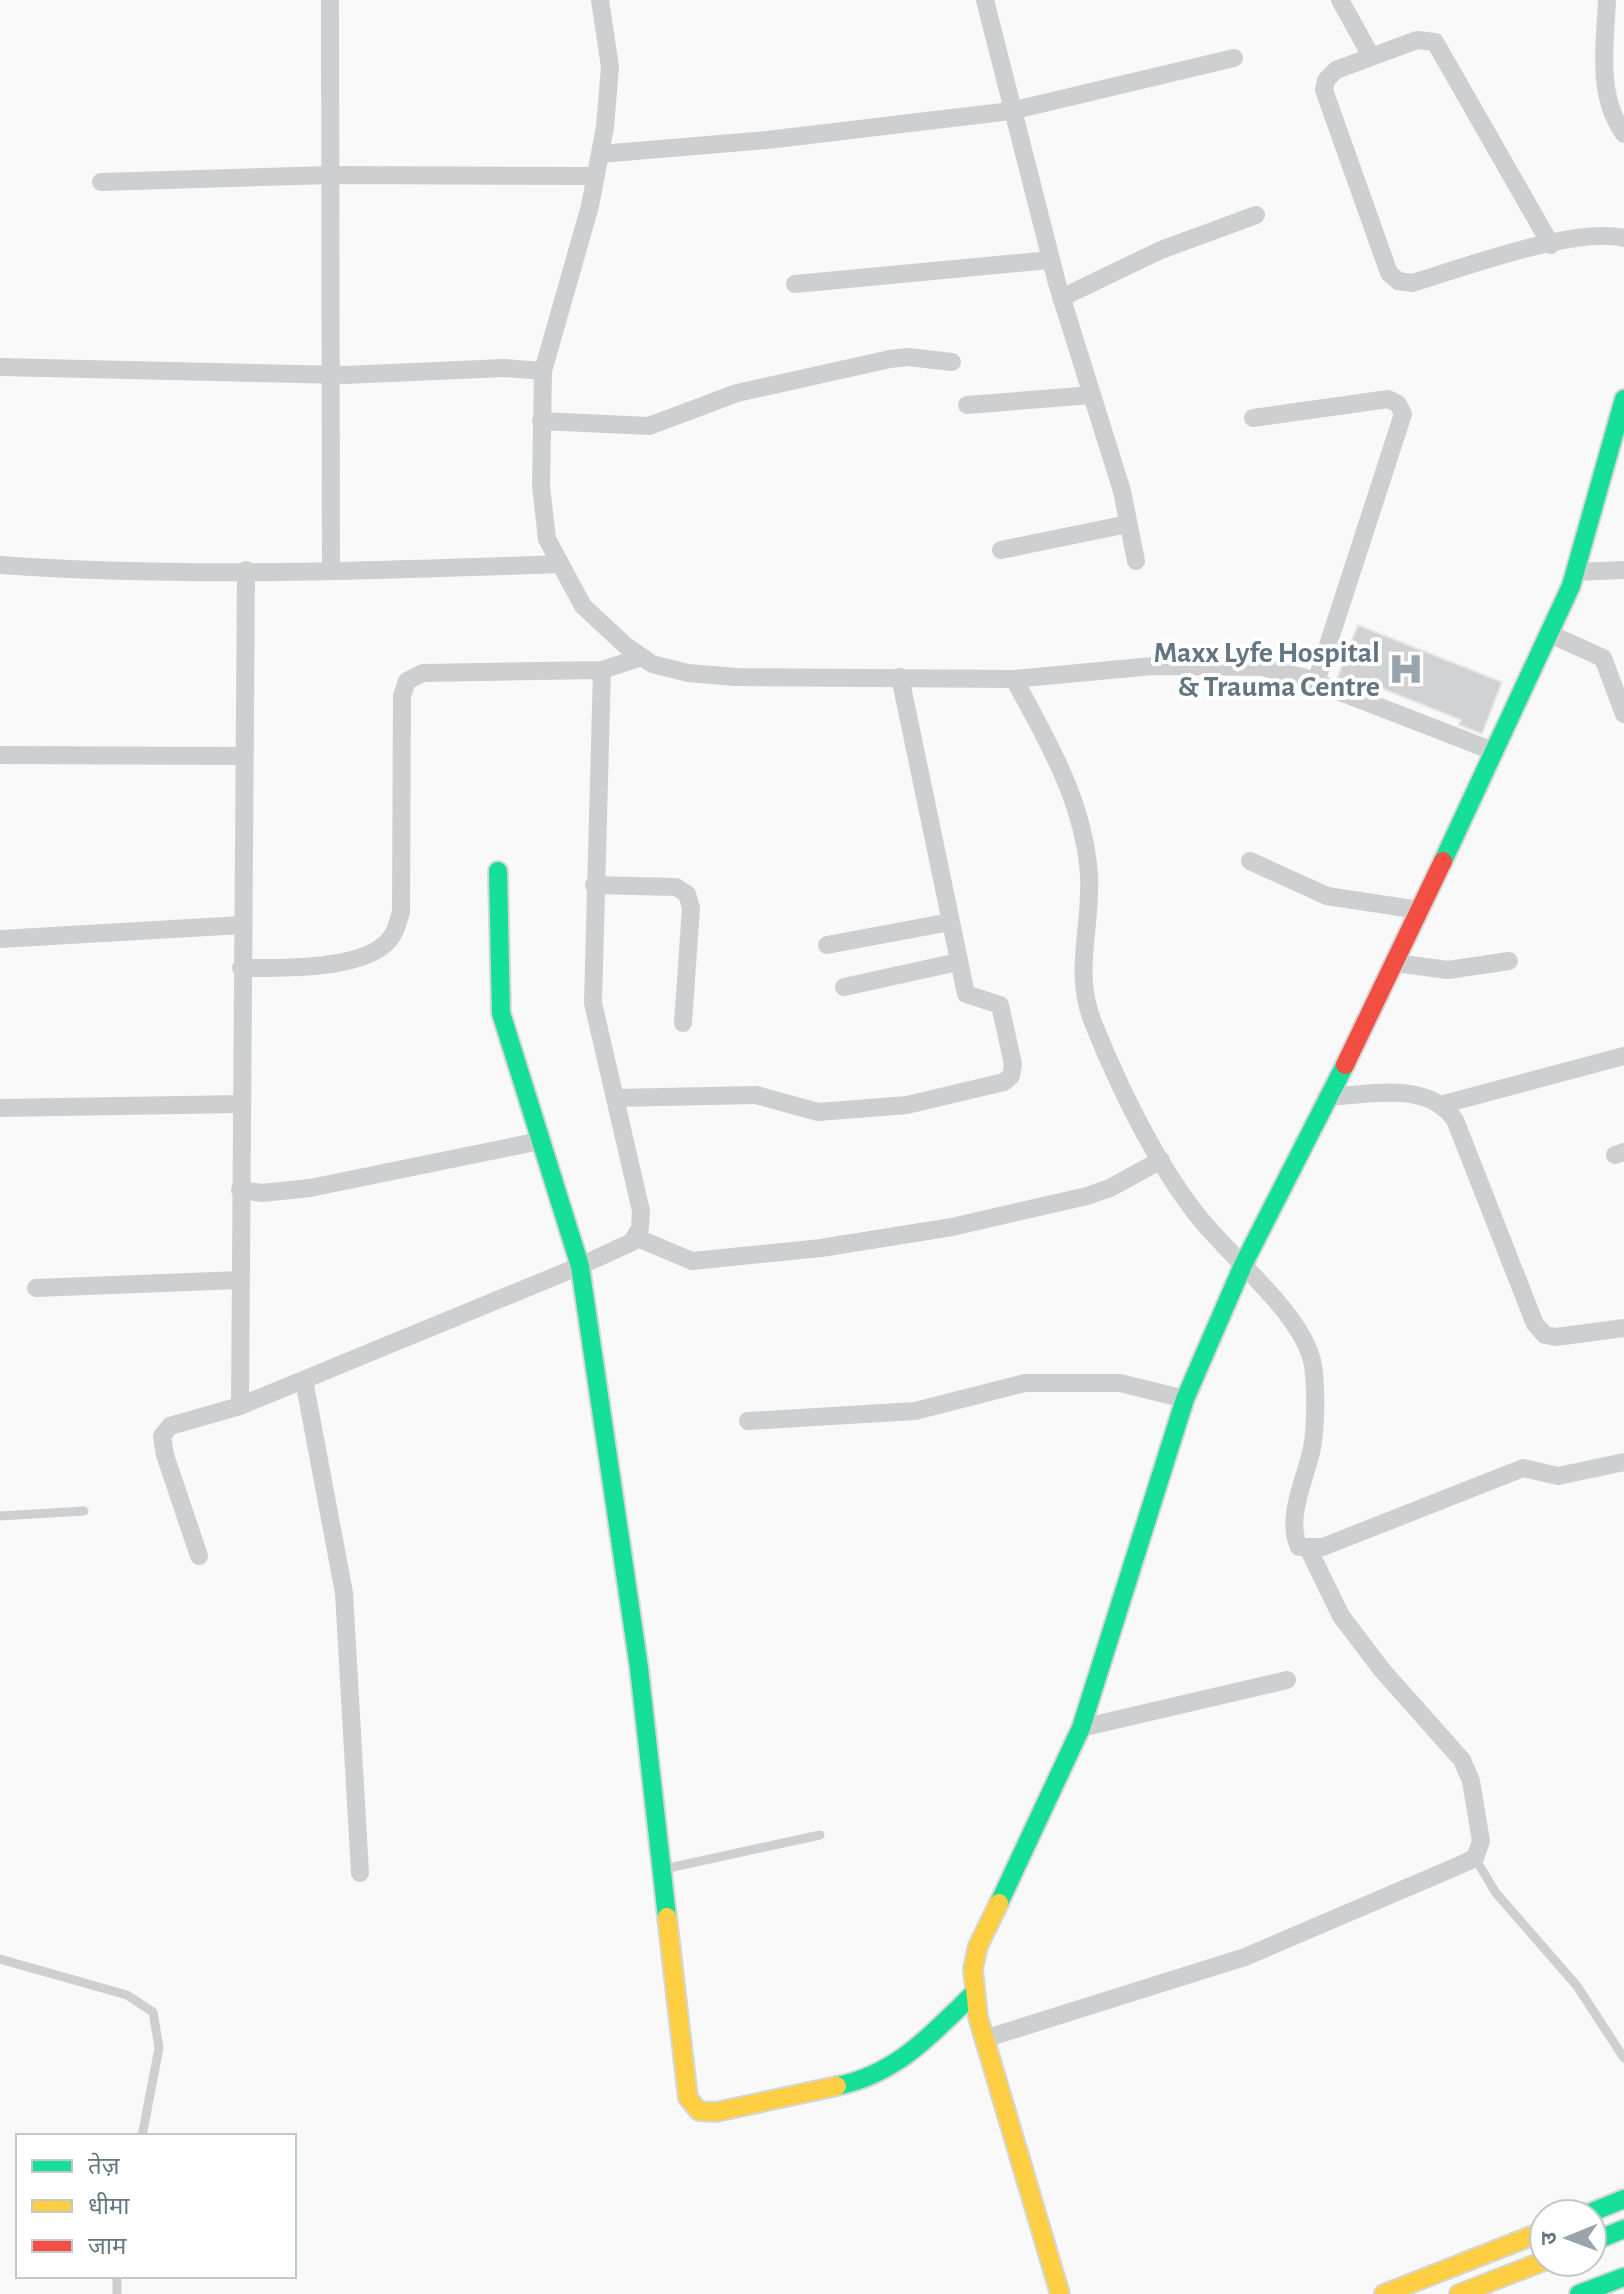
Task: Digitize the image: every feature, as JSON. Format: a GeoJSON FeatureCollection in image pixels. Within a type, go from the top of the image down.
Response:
{"type":"FeatureCollection","features":[{"type":"Feature","properties":{"kind":"main road"},"geometry":{"type":"LineString","coordinates":[[1060,2294],[984,2039],[974,1993],[973,1969],[988,1922],[1081,1728],[1185,1399],[1244,1263],[1395,963],[1550,634],[1575,572],[1624,399]]}},
{"type":"Feature","properties":{"kind":"main road"},"geometry":{"type":"LineString","coordinates":[[498,871],[501,1013],[580,1266],[639,1668],[683,2079],[688,2098],[699,2111],[716,2112],[863,2081],[910,2055],[974,1993]]}},
{"type":"Feature","properties":{"kind":"main road"},"geometry":{"type":"LineString","coordinates":[[1384,2294],[1528,2237]]}},
{"type":"Feature","properties":{"kind":"main road"},"geometry":{"type":"LineString","coordinates":[[1459,2294],[1528,2267]]}},
{"type":"Feature","properties":{"kind":"main road"},"geometry":{"type":"LineString","coordinates":[[1579,2294],[1624,2277]]}},
{"type":"Feature","properties":{"kind":"street"},"geometry":{"type":"LineString","coordinates":[[330,0],[331,570]]}},
{"type":"Feature","properties":{"kind":"street"},"geometry":{"type":"LineString","coordinates":[[600,0],[610,67],[600,154],[543,371],[541,486],[547,539],[583,606],[642,657],[652,664],[688,673],[736,677],[1014,679],[1153,666],[1262,667],[1316,682],[1493,751]]}},
{"type":"Feature","properties":{"kind":"street"},"geometry":{"type":"LineString","coordinates":[[1340,0],[1371,56]]}},
{"type":"Feature","properties":{"kind":"street"},"geometry":{"type":"LineString","coordinates":[[1607,0],[1604,74],[1607,100],[1624,134]]}},
{"type":"Feature","properties":{"kind":"street"},"geometry":{"type":"LineString","coordinates":[[987,1],[1011,111],[1050,260],[1092,395],[1136,561]]}},
{"type":"Feature","properties":{"kind":"street"},"geometry":{"type":"LineString","coordinates":[[1551,245],[1435,42],[1417,40],[1371,56],[1336,70],[1326,80],[1324,90],[1389,273],[1398,281],[1412,283],[1551,245],[1600,235],[1624,238]]}},
{"type":"Feature","properties":{"kind":"street"},"geometry":{"type":"LineString","coordinates":[[600,154],[767,140],[1011,111],[1234,58]]}},
{"type":"Feature","properties":{"kind":"street"},"geometry":{"type":"LineString","coordinates":[[101,182],[330,175],[596,176]]}},
{"type":"Feature","properties":{"kind":"street"},"geometry":{"type":"LineString","coordinates":[[1061,298],[1161,250],[1256,215]]}},
{"type":"Feature","properties":{"kind":"street"},"geometry":{"type":"LineString","coordinates":[[795,284],[1050,260]]}},
{"type":"Feature","properties":{"kind":"street"},"geometry":{"type":"LineString","coordinates":[[541,421],[649,426],[737,393],[890,359],[908,357],[952,362]]}},
{"type":"Feature","properties":{"kind":"street"},"geometry":{"type":"LineString","coordinates":[[0,367],[330,374],[504,368],[543,371]]}},
{"type":"Feature","properties":{"kind":"street"},"geometry":{"type":"LineString","coordinates":[[967,405],[1092,395]]}},
{"type":"Feature","properties":{"kind":"street"},"geometry":{"type":"LineString","coordinates":[[1253,418],[1388,399],[1398,404],[1403,414],[1316,682]]}},
{"type":"Feature","properties":{"kind":"street"},"geometry":{"type":"LineString","coordinates":[[1001,550],[1128,524]]}},
{"type":"Feature","properties":{"kind":"street"},"geometry":{"type":"LineString","coordinates":[[0,565],[81,570],[331,570],[560,564]]}},
{"type":"Feature","properties":{"kind":"street"},"geometry":{"type":"LineString","coordinates":[[240,1406],[246,570]]}},
{"type":"Feature","properties":{"kind":"street"},"geometry":{"type":"LineString","coordinates":[[1575,572],[1624,570]]}},
{"type":"Feature","properties":{"kind":"street"},"geometry":{"type":"LineString","coordinates":[[1550,634],[1603,658],[1624,714]]}},
{"type":"Feature","properties":{"kind":"street"},"geometry":{"type":"LineString","coordinates":[[241,968],[332,964],[383,947],[395,933],[401,912],[402,696],[407,681],[423,673],[602,670],[642,657]]}},
{"type":"Feature","properties":{"kind":"street"},"geometry":{"type":"LineString","coordinates":[[199,1556],[165,1455],[162,1436],[170,1426],[240,1406],[580,1266],[632,1242],[640,1228],[641,1211],[593,1003],[602,670]]}},
{"type":"Feature","properties":{"kind":"street"},"geometry":{"type":"LineString","coordinates":[[615,1098],[675,1094],[756,1095],[818,1112],[907,1105],[1004,1082],[1011,1076],[1013,1064],[1000,1005],[966,994],[900,677]]}},
{"type":"Feature","properties":{"kind":"street"},"geometry":{"type":"LineString","coordinates":[[1014,679],[1072,790],[1089,874],[1082,956],[1086,1004],[1130,1103],[1161,1160],[1193,1210],[1244,1263],[1305,1341],[1313,1360],[1313,1444],[1294,1525],[1299,1547],[1309,1550],[1523,1468],[1558,1476],[1622,1468]]}},
{"type":"Feature","properties":{"kind":"street"},"geometry":{"type":"LineString","coordinates":[[0,755],[244,756]]}},
{"type":"Feature","properties":{"kind":"street"},"geometry":{"type":"LineString","coordinates":[[1250,861],[1327,896],[1419,910]]}},
{"type":"Feature","properties":{"kind":"street"},"geometry":{"type":"LineString","coordinates":[[594,885],[676,887],[687,894],[691,908],[683,1023]]}},
{"type":"Feature","properties":{"kind":"street"},"geometry":{"type":"LineString","coordinates":[[827,945],[950,922]]}},
{"type":"Feature","properties":{"kind":"street"},"geometry":{"type":"LineString","coordinates":[[0,939],[242,925]]}},
{"type":"Feature","properties":{"kind":"street"},"geometry":{"type":"LineString","coordinates":[[1395,963],[1448,970],[1509,961]]}},
{"type":"Feature","properties":{"kind":"street"},"geometry":{"type":"LineString","coordinates":[[844,987],[958,962]]}},
{"type":"Feature","properties":{"kind":"street"},"geometry":{"type":"LineString","coordinates":[[1327,1097],[1412,1094],[1444,1104],[1624,1056]]}},
{"type":"Feature","properties":{"kind":"street"},"geometry":{"type":"LineString","coordinates":[[0,1108],[240,1104]]}},
{"type":"Feature","properties":{"kind":"street"},"geometry":{"type":"LineString","coordinates":[[1444,1104],[1455,1120],[1535,1324],[1545,1335],[1556,1337],[1624,1328]]}},
{"type":"Feature","properties":{"kind":"street"},"geometry":{"type":"LineString","coordinates":[[240,1190],[262,1193],[310,1188],[540,1141]]}},
{"type":"Feature","properties":{"kind":"street"},"geometry":{"type":"LineString","coordinates":[[635,1237],[692,1261],[821,1248],[952,1227],[1087,1196],[1110,1188],[1161,1160]]}},
{"type":"Feature","properties":{"kind":"street"},"geometry":{"type":"LineString","coordinates":[[36,1288],[240,1280]]}},
{"type":"Feature","properties":{"kind":"street"},"geometry":{"type":"LineString","coordinates":[[304,1380],[344,1593],[360,1873]]}},
{"type":"Feature","properties":{"kind":"street"},"geometry":{"type":"LineString","coordinates":[[748,1421],[915,1411],[1025,1383],[1120,1383],[1185,1399]]}},
{"type":"Feature","properties":{"kind":"street"},"geometry":{"type":"LineString","coordinates":[[984,2039],[1245,1957],[1475,1858],[1481,1841],[1478,1811],[1462,1760],[1382,1670],[1341,1616],[1309,1550]]}},
{"type":"Feature","properties":{"kind":"street"},"geometry":{"type":"LineString","coordinates":[[1081,1728],[1287,1680]]}},
{"type":"Feature","properties":{"kind":"lane"},"geometry":{"type":"LineString","coordinates":[[0,1516],[84,1511]]}},
{"type":"Feature","properties":{"kind":"lane"},"geometry":{"type":"LineString","coordinates":[[661,1870],[820,1835]]}},
{"type":"Feature","properties":{"kind":"lane"},"geometry":{"type":"LineString","coordinates":[[1475,1858],[1496,1893],[1577,1986],[1624,2058]]}},
{"type":"Feature","properties":{"kind":"lane"},"geometry":{"type":"LineString","coordinates":[[0,1959],[127,1995],[153,2012],[159,2048],[142,2134]]}},
{"type":"Feature","properties":{"kind":"building"},"geometry":{"type":"Polygon","coordinates":[[[1358,625],[1502,682],[1482,734],[1459,725],[1461,720],[1378,687],[1375,693],[1337,678],[1358,625]]]}},
{"type":"Feature","properties":{"kind":"traffic: fast"},"geometry":{"type":"LineString","coordinates":[[1443,861],[1571,586],[1624,399]]}},
{"type":"Feature","properties":{"kind":"traffic: fast"},"geometry":{"type":"LineString","coordinates":[[498,871],[501,1013],[580,1266],[639,1668],[667,1917]]}},
{"type":"Feature","properties":{"kind":"traffic: fast"},"geometry":{"type":"LineString","coordinates":[[999,1903],[1081,1728],[1185,1399],[1244,1263],[1345,1065]]}},
{"type":"Feature","properties":{"kind":"traffic: fast"},"geometry":{"type":"LineString","coordinates":[[837,2086],[878,2072],[896,2062],[928,2037],[974,1993]]}},
{"type":"Feature","properties":{"kind":"traffic: fast"},"geometry":{"type":"LineString","coordinates":[[1608,2205],[1624,2199]]}},
{"type":"Feature","properties":{"kind":"traffic: fast"},"geometry":{"type":"LineString","coordinates":[[1608,2236],[1624,2229]]}},
{"type":"Feature","properties":{"kind":"traffic: fast"},"geometry":{"type":"LineString","coordinates":[[1579,2294],[1624,2277]]}},
{"type":"Feature","properties":{"kind":"traffic: slow"},"geometry":{"type":"LineString","coordinates":[[999,1903],[978,1946],[973,1969],[978,2017],[1060,2294]]}},
{"type":"Feature","properties":{"kind":"traffic: slow"},"geometry":{"type":"LineString","coordinates":[[667,1917],[688,2098],[699,2111],[716,2112],[837,2086]]}},
{"type":"Feature","properties":{"kind":"traffic: slow"},"geometry":{"type":"LineString","coordinates":[[1384,2294],[1528,2237]]}},
{"type":"Feature","properties":{"kind":"traffic: slow"},"geometry":{"type":"LineString","coordinates":[[1459,2294],[1528,2267]]}},
{"type":"Feature","properties":{"kind":"traffic: jam"},"geometry":{"type":"LineString","coordinates":[[1345,1065],[1443,861]]}},
{"type":"Feature","properties":{"kind":"place","name":"Maxx Lyfe Hospital & Trauma Centre"},"geometry":{"type":"Point","coordinates":[1406,669]}}]}
